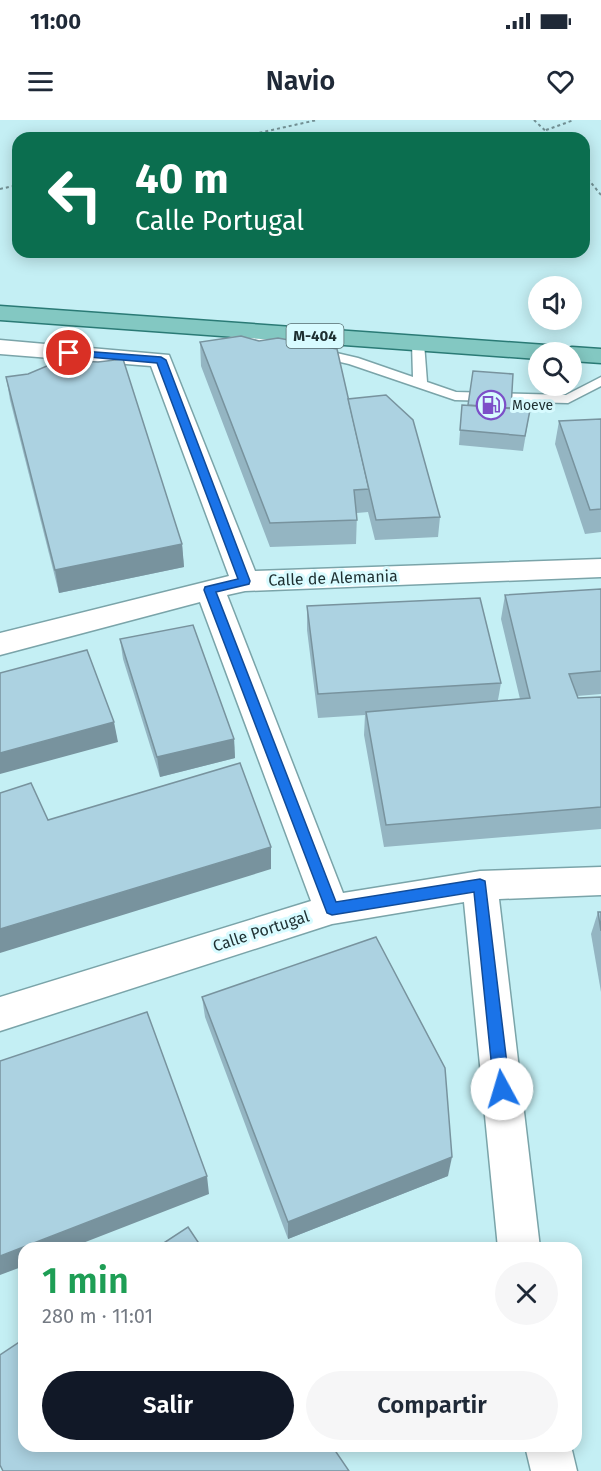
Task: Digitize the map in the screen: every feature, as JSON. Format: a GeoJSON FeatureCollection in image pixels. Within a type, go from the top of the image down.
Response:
{"type":"FeatureCollection","features":[{"type":"Feature","properties":{"kind":"main road","name":"M-404"},"geometry":{"type":"LineString","coordinates":[[0,314],[528,351]]}},
{"type":"Feature","properties":{"kind":"main road"},"geometry":{"type":"LineString","coordinates":[[582,355],[601,356]]}},
{"type":"Feature","properties":{"kind":"street"},"geometry":{"type":"LineString","coordinates":[[0,347],[161,360],[244,581]]}},
{"type":"Feature","properties":{"kind":"street","name":"Calle de Alemania"},"geometry":{"type":"LineString","coordinates":[[0,644],[244,581],[601,568]]}},
{"type":"Feature","properties":{"kind":"street"},"geometry":{"type":"LineString","coordinates":[[210,590],[332,909]]}},
{"type":"Feature","properties":{"kind":"street","name":"Calle Portugal"},"geometry":{"type":"LineString","coordinates":[[0,1014],[332,909],[480,885],[601,881]]}},
{"type":"Feature","properties":{"kind":"street"},"geometry":{"type":"LineString","coordinates":[[480,885],[518,1242]]}},
{"type":"Feature","properties":{"kind":"street"},"geometry":{"type":"LineString","coordinates":[[549,1452],[554,1471]]}},
{"type":"Feature","properties":{"kind":"lane"},"geometry":{"type":"LineString","coordinates":[[211,328],[353,361],[455,396],[528,393]]}},
{"type":"Feature","properties":{"kind":"lane"},"geometry":{"type":"LineString","coordinates":[[418,344],[420,385]]}},
{"type":"Feature","properties":{"kind":"lane"},"geometry":{"type":"LineString","coordinates":[[582,387],[601,381]]}},
{"type":"Feature","properties":{"kind":"path"},"geometry":{"type":"LineString","coordinates":[[263,132],[317,120]]}},
{"type":"Feature","properties":{"kind":"path"},"geometry":{"type":"LineString","coordinates":[[534,120],[546,130],[574,120]]}},
{"type":"Feature","properties":{"kind":"path"},"geometry":{"type":"LineString","coordinates":[[590,181],[601,195]]}},
{"type":"Feature","properties":{"kind":"building"},"geometry":{"type":"Polygon","coordinates":[[[241,336],[259,341],[278,338],[337,349],[369,489],[354,490],[357,520],[270,523],[200,342],[241,336]]]}},
{"type":"Feature","properties":{"kind":"building"},"geometry":{"type":"Polygon","coordinates":[[[123,359],[182,544],[55,570],[6,377],[28,374],[61,360],[98,362],[123,359]]]}},
{"type":"Feature","properties":{"kind":"building"},"geometry":{"type":"Polygon","coordinates":[[[473,371],[513,374],[511,408],[468,405],[473,371]]]}},
{"type":"Feature","properties":{"kind":"building"},"geometry":{"type":"Polygon","coordinates":[[[386,395],[413,420],[440,517],[376,520],[348,399],[386,395]]]}},
{"type":"Feature","properties":{"kind":"building"},"geometry":{"type":"Polygon","coordinates":[[[462,405],[530,410],[525,436],[460,430],[462,405]]]}},
{"type":"Feature","properties":{"kind":"building"},"geometry":{"type":"Polygon","coordinates":[[[601,419],[601,509],[590,510],[559,421],[601,419]]]}},
{"type":"Feature","properties":{"kind":"building"},"geometry":{"type":"Polygon","coordinates":[[[601,589],[601,671],[569,674],[578,698],[601,697],[601,807],[386,825],[366,712],[530,698],[505,595],[601,589]]]}},
{"type":"Feature","properties":{"kind":"building"},"geometry":{"type":"Polygon","coordinates":[[[480,598],[501,683],[318,694],[307,606],[480,598]]]}},
{"type":"Feature","properties":{"kind":"building"},"geometry":{"type":"Polygon","coordinates":[[[193,625],[234,739],[157,757],[120,639],[193,625]]]}},
{"type":"Feature","properties":{"kind":"building"},"geometry":{"type":"Polygon","coordinates":[[[87,650],[114,722],[0,753],[0,673],[87,650]]]}},
{"type":"Feature","properties":{"kind":"building"},"geometry":{"type":"Polygon","coordinates":[[[240,763],[271,847],[0,929],[0,793],[31,783],[48,820],[240,763]]]}},
{"type":"Feature","properties":{"kind":"building"},"geometry":{"type":"Polygon","coordinates":[[[598,912],[601,912],[601,931],[598,912]]]}},
{"type":"Feature","properties":{"kind":"building"},"geometry":{"type":"Polygon","coordinates":[[[376,937],[445,1068],[452,1157],[288,1222],[202,997],[376,937]]]}},
{"type":"Feature","properties":{"kind":"building"},"geometry":{"type":"Polygon","coordinates":[[[147,1012],[207,1176],[36,1242],[18,1242],[18,1249],[0,1256],[0,1061],[147,1012]]]}},
{"type":"Feature","properties":{"kind":"building"},"geometry":{"type":"Polygon","coordinates":[[[188,1227],[198,1242],[165,1242],[188,1227]]]}},
{"type":"Feature","properties":{"kind":"building"},"geometry":{"type":"Polygon","coordinates":[[[18,1343],[18,1452],[336,1452],[349,1471],[3,1471],[0,1465],[0,1355],[18,1343]]]}},
{"type":"Feature","properties":{"kind":"place","name":"Moeve"},"geometry":{"type":"Point","coordinates":[491,405]}},
{"type":"Feature","properties":{"kind":"route"},"geometry":{"type":"LineString","coordinates":[[69,353],[161,360],[244,581],[210,590],[332,909],[480,885],[502,1089]]}}]}
